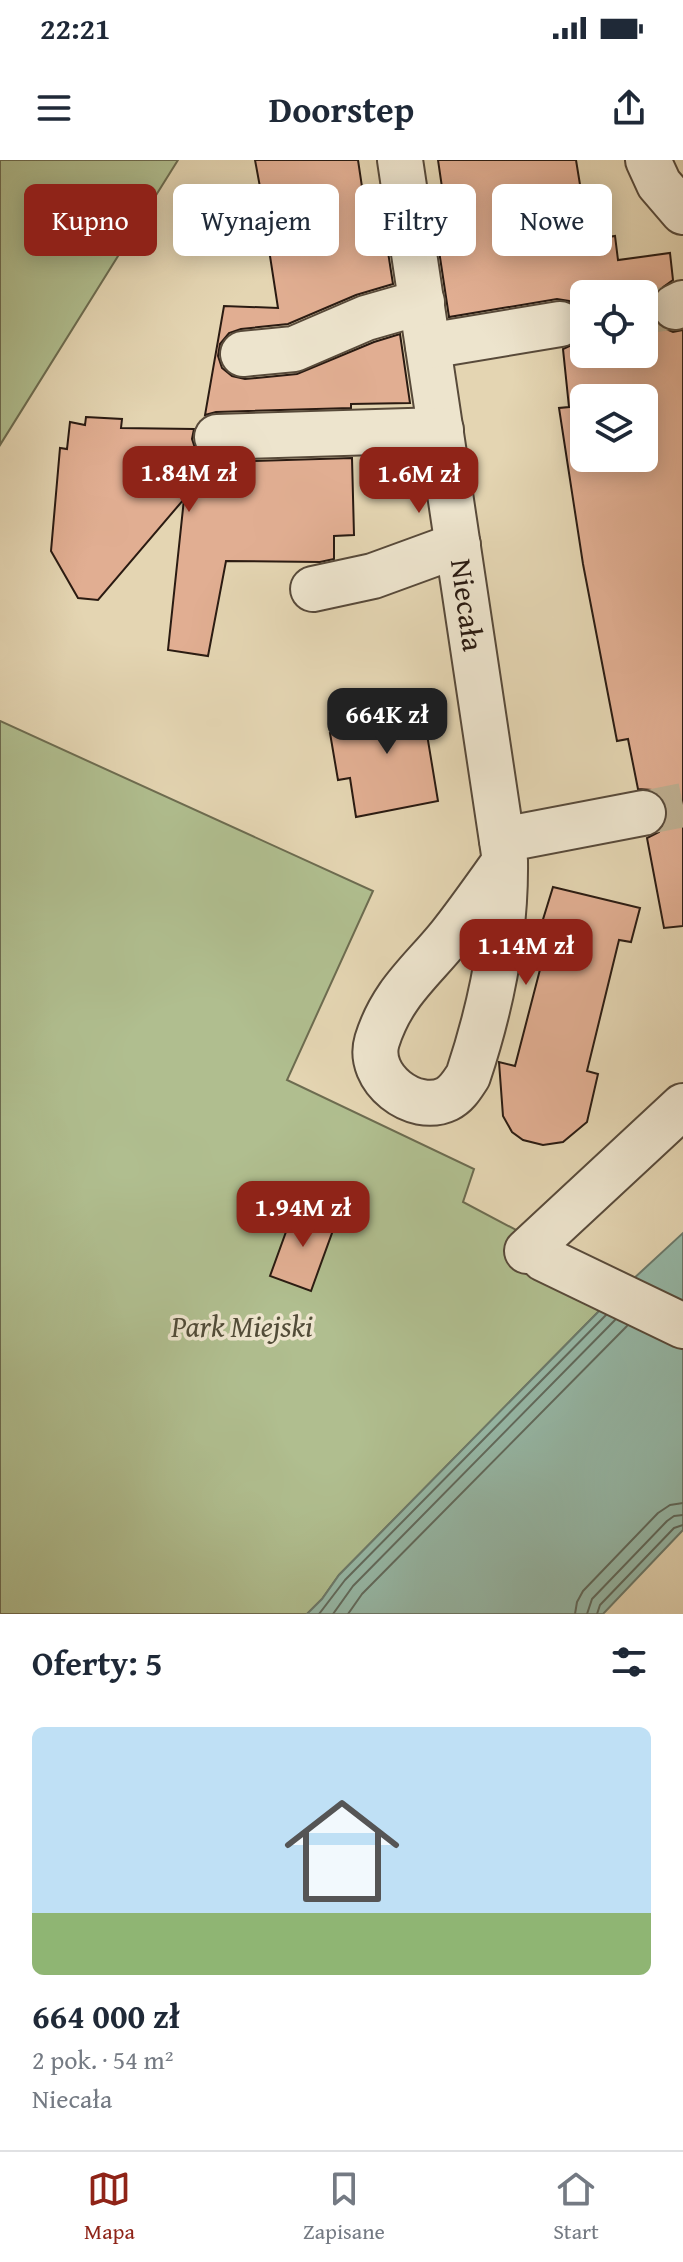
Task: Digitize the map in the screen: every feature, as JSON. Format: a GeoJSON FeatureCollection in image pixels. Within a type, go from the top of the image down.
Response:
{"type":"FeatureCollection","features":[{"type":"Feature","properties":{"kind":"street","name":"Niecała"},"geometry":{"type":"LineString","coordinates":[[400,160],[503,850],[505,895],[496,969],[468,1076],[449,1098],[433,1103],[417,1102],[389,1085],[376,1056],[377,1043],[404,987],[452,933],[503,850]]}},
{"type":"Feature","properties":{"kind":"street"},"geometry":{"type":"LineString","coordinates":[[648,160],[659,184],[683,212]]}},
{"type":"Feature","properties":{"kind":"street"},"geometry":{"type":"LineString","coordinates":[[243,354],[294,349],[366,318],[422,302]]}},
{"type":"Feature","properties":{"kind":"street"},"geometry":{"type":"LineString","coordinates":[[428,346],[560,324]]}},
{"type":"Feature","properties":{"kind":"street"},"geometry":{"type":"LineString","coordinates":[[217,437],[441,430]]}},
{"type":"Feature","properties":{"kind":"street"},"geometry":{"type":"LineString","coordinates":[[313,589],[373,576],[458,545]]}},
{"type":"Feature","properties":{"kind":"street"},"geometry":{"type":"LineString","coordinates":[[503,850],[643,813]]}},
{"type":"Feature","properties":{"kind":"street"},"geometry":{"type":"LineString","coordinates":[[683,1106],[535,1255],[683,1326]]}},
{"type":"Feature","properties":{"kind":"green space"},"geometry":{"type":"Polygon","coordinates":[[[0,160],[178,160],[157,194],[157,184],[24,184],[24,256],[118,256],[0,445],[0,160]]]}},
{"type":"Feature","properties":{"kind":"green space","name":"Park Miejski"},"geometry":{"type":"Polygon","coordinates":[[[0,721],[373,891],[287,1080],[474,1169],[463,1202],[554,1250],[605,1305],[339,1575],[307,1614],[0,1614],[0,721]]]}},
{"type":"Feature","properties":{"kind":"water"},"geometry":{"type":"Polygon","coordinates":[[[683,1233],[683,1530],[603,1614],[307,1614],[339,1575],[605,1305],[683,1233]]]}},
{"type":"Feature","properties":{"kind":"building"},"geometry":{"type":"Polygon","coordinates":[[[255,160],[358,160],[362,184],[355,184],[355,256],[389,256],[393,284],[356,295],[288,324],[229,333],[220,344],[218,356],[222,368],[232,376],[245,379],[297,374],[400,334],[410,403],[351,404],[351,408],[216,412],[205,415],[224,306],[278,308],[270,256],[339,256],[339,184],[259,184],[255,160]]]}},
{"type":"Feature","properties":{"kind":"building"},"geometry":{"type":"Polygon","coordinates":[[[438,160],[576,160],[580,184],[492,184],[492,256],[612,256],[612,236],[615,236],[618,260],[670,253],[673,280],[658,291],[658,280],[570,280],[570,302],[557,299],[449,317],[440,256],[476,256],[476,184],[442,184],[438,160]]]}},
{"type":"Feature","properties":{"kind":"building"},"geometry":{"type":"Polygon","coordinates":[[[658,324],[673,332],[683,330],[683,926],[664,928],[647,838],[659,832],[666,822],[667,808],[662,797],[652,790],[638,789],[628,739],[617,741],[583,564],[559,408],[569,407],[563,349],[570,346],[570,368],[658,368],[658,324]]]}},
{"type":"Feature","properties":{"kind":"building"},"geometry":{"type":"Polygon","coordinates":[[[86,417],[122,419],[121,428],[194,429],[192,439],[196,451],[205,459],[217,462],[352,458],[354,535],[334,536],[334,559],[320,562],[226,561],[208,656],[168,650],[184,499],[98,600],[78,598],[51,551],[60,448],[67,449],[70,422],[85,425],[86,417]]]}},
{"type":"Feature","properties":{"kind":"building"},"geometry":{"type":"Polygon","coordinates":[[[420,692],[438,801],[356,817],[350,778],[338,780],[330,733],[360,728],[356,702],[420,692]]]}},
{"type":"Feature","properties":{"kind":"building"},"geometry":{"type":"Polygon","coordinates":[[[553,887],[640,908],[631,942],[619,940],[587,1071],[598,1074],[587,1122],[563,1142],[543,1145],[523,1140],[512,1132],[503,1116],[499,1062],[515,1066],[543,958],[532,955],[553,887]]]}},
{"type":"Feature","properties":{"kind":"building"},"geometry":{"type":"Polygon","coordinates":[[[295,1207],[336,1222],[311,1291],[270,1276],[295,1207]]]}},
{"type":"Feature","properties":{"kind":"tunnel"},"geometry":{"type":"LineString","coordinates":[[658,310],[675,307]]}},
{"type":"Feature","properties":{"kind":"tunnel"},"geometry":{"type":"LineString","coordinates":[[643,813],[683,805]]}}]}
